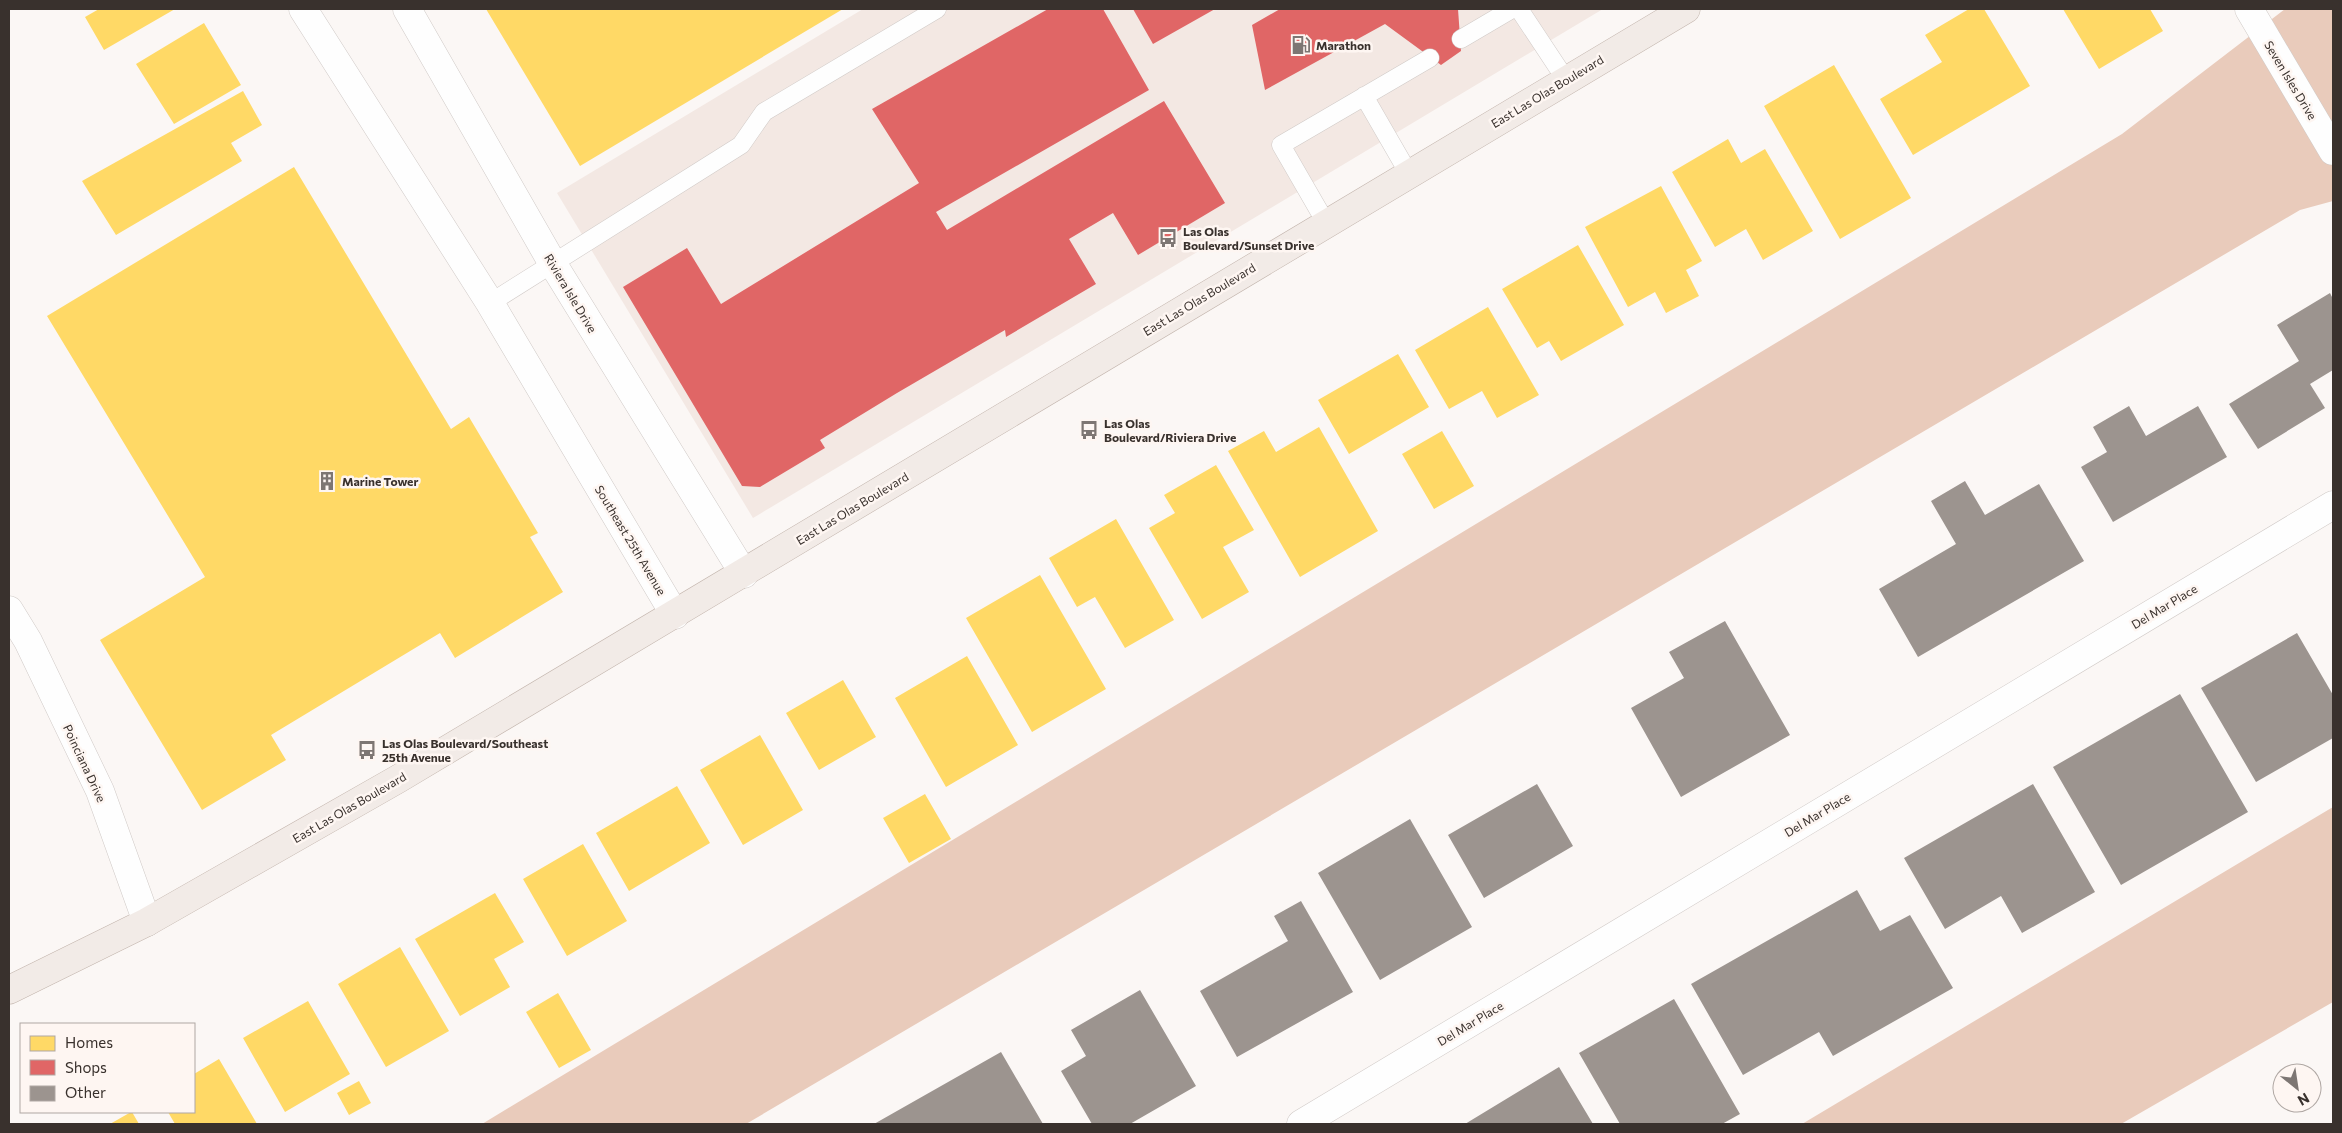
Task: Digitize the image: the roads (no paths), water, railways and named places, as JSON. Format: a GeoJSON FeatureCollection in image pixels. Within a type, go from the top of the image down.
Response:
{"type":"FeatureCollection","features":[{"type":"Feature","properties":{"kind":"main road","name":"East Las Olas Boulevard"},"geometry":{"type":"LineString","coordinates":[[9,990],[147,922],[398,779],[744,574],[1684,9]]}},
{"type":"Feature","properties":{"kind":"street"},"geometry":{"type":"LineString","coordinates":[[303,9],[490,304]]}},
{"type":"Feature","properties":{"kind":"street","name":"Riviera Isle Drive"},"geometry":{"type":"LineString","coordinates":[[407,9],[553,264],[744,574]]}},
{"type":"Feature","properties":{"kind":"street","name":"Seven Isles Drive"},"geometry":{"type":"LineString","coordinates":[[2249,9],[2333,151]]}},
{"type":"Feature","properties":{"kind":"street","name":"Southeast 25th Avenue"},"geometry":{"type":"LineString","coordinates":[[490,304],[675,615]]}},
{"type":"Feature","properties":{"kind":"street","name":"Del Mar Place"},"geometry":{"type":"LineString","coordinates":[[1301,1124],[2333,505]]}},
{"type":"Feature","properties":{"kind":"street","name":"Poinciana Drive"},"geometry":{"type":"LineString","coordinates":[[9,610],[28,641],[100,791],[147,922]]}},
{"type":"Feature","properties":{"kind":"lane"},"geometry":{"type":"LineString","coordinates":[[490,304],[741,145],[764,112],[937,9]]}},
{"type":"Feature","properties":{"kind":"lane"},"geometry":{"type":"LineString","coordinates":[[1461,39],[1512,9]]}},
{"type":"Feature","properties":{"kind":"lane"},"geometry":{"type":"LineString","coordinates":[[1519,9],[1566,80]]}},
{"type":"Feature","properties":{"kind":"lane"},"geometry":{"type":"LineString","coordinates":[[1326,223],[1282,145],[1430,58]]}},
{"type":"Feature","properties":{"kind":"lane"},"geometry":{"type":"LineString","coordinates":[[1364,96],[1409,174]]}},
{"type":"Feature","properties":{"kind":"place","name":"Marathon"},"geometry":{"type":"Point","coordinates":[1301,45]}},
{"type":"Feature","properties":{"kind":"place","name":"Las Olas Boulevard/Sunset Drive"},"geometry":{"type":"Point","coordinates":[1168,238]}},
{"type":"Feature","properties":{"kind":"place","name":"Las Olas Boulevard/Riviera Drive"},"geometry":{"type":"Point","coordinates":[1089,430]}},
{"type":"Feature","properties":{"kind":"place","name":"Marine Tower"},"geometry":{"type":"Point","coordinates":[327,481]}},
{"type":"Feature","properties":{"kind":"place","name":"Las Olas Boulevard/Southeast 25th Avenue"},"geometry":{"type":"Point","coordinates":[367,750]}}]}
